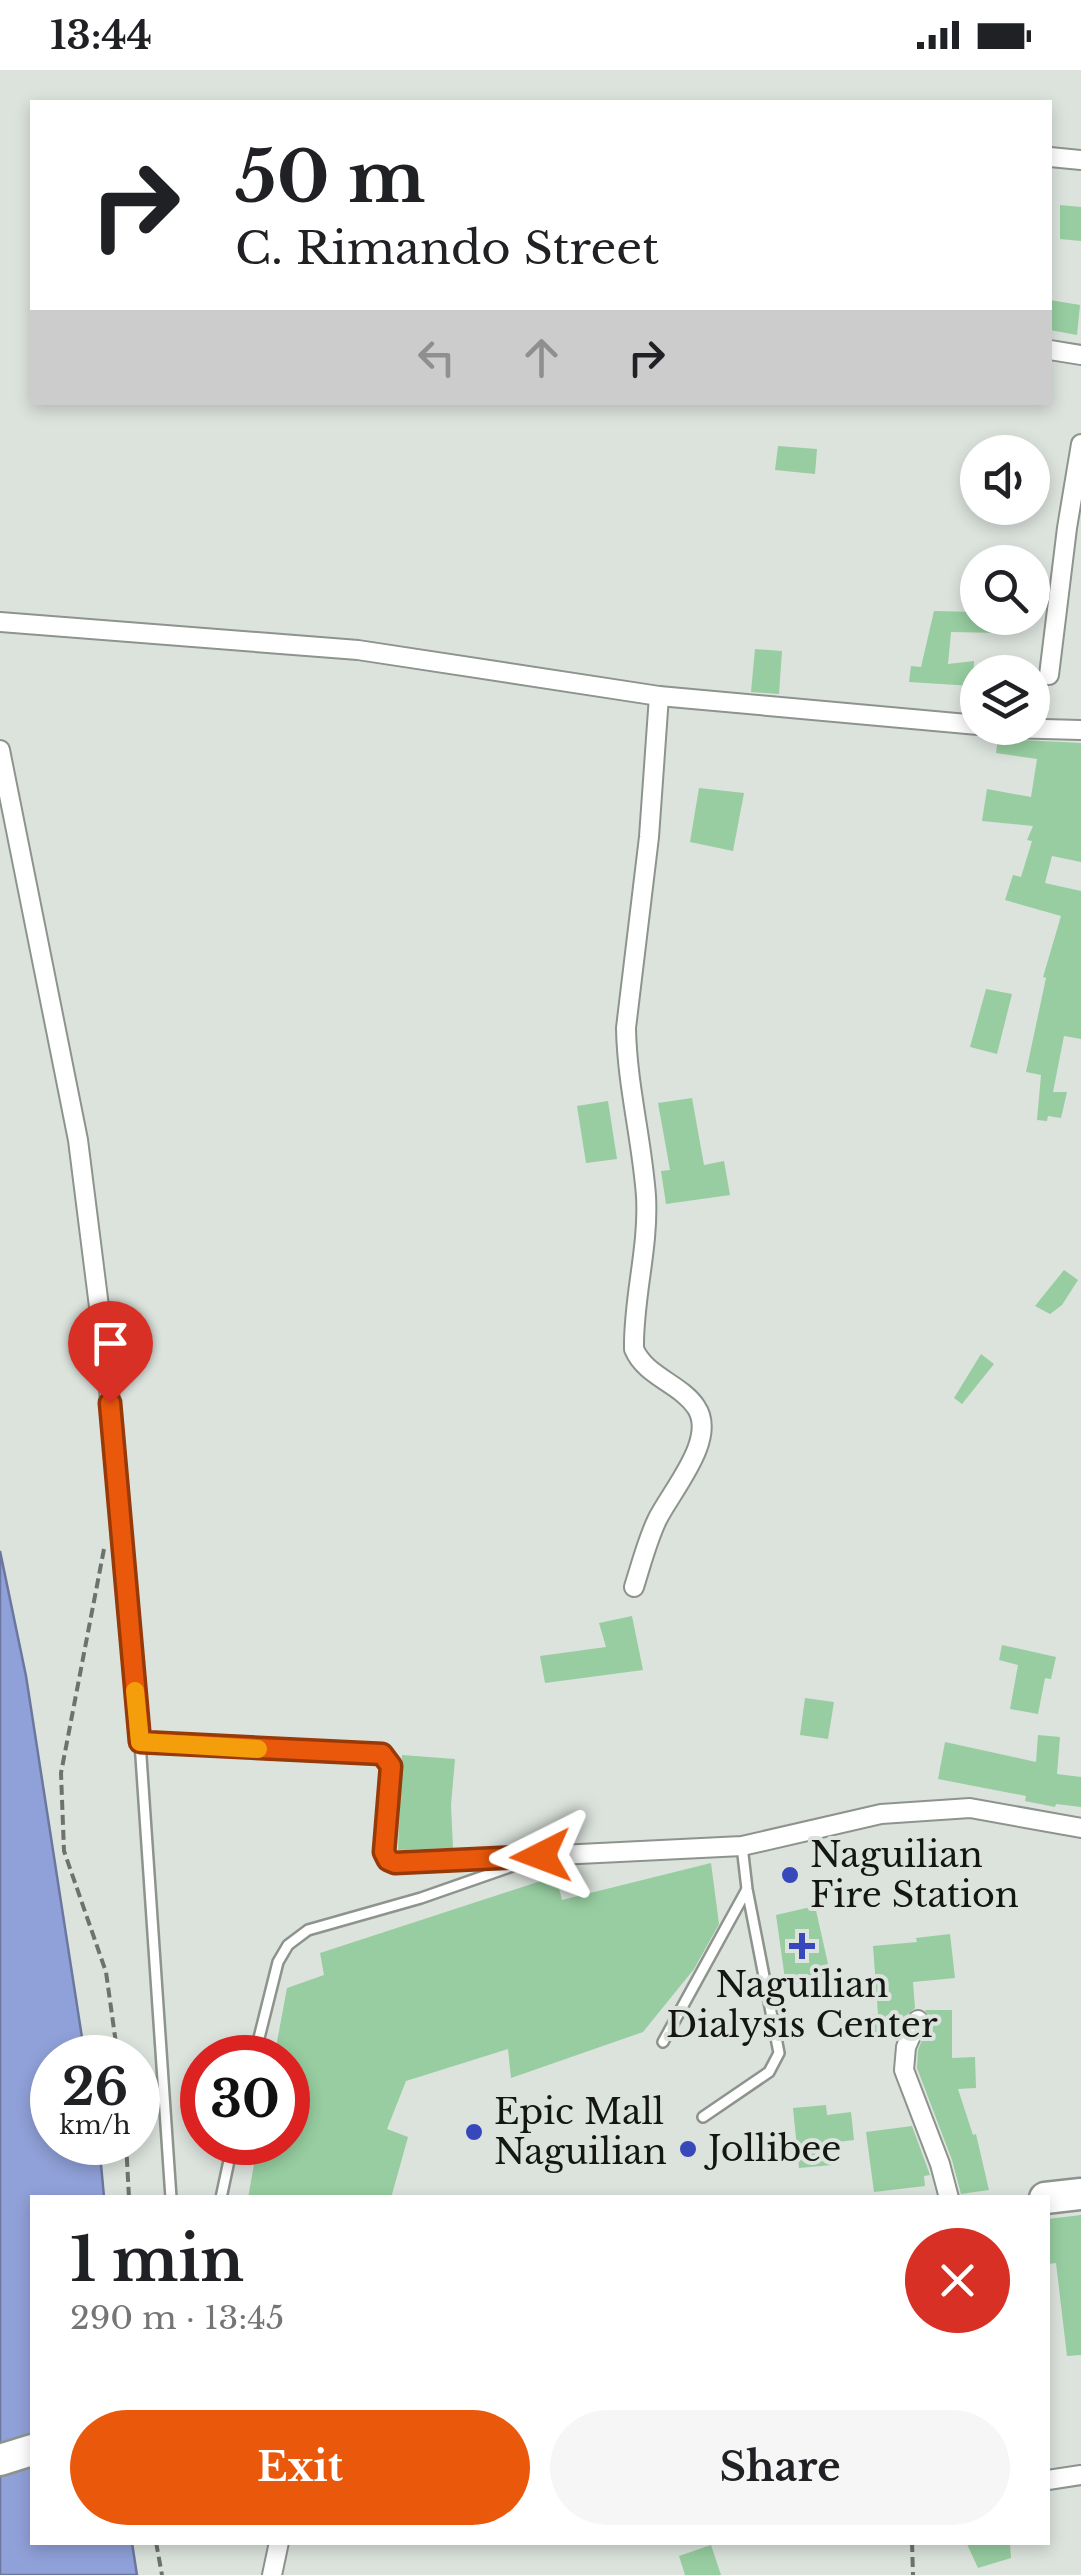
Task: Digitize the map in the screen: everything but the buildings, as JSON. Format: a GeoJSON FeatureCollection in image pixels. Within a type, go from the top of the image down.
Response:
{"type":"FeatureCollection","features":[{"type":"Feature","properties":{"kind":"highway"},"geometry":{"type":"LineString","coordinates":[[1050,2197],[1081,2194]]}},
{"type":"Feature","properties":{"kind":"highway"},"geometry":{"type":"LineString","coordinates":[[0,2460],[30,2451]]}},
{"type":"Feature","properties":{"kind":"street"},"geometry":{"type":"LineString","coordinates":[[1052,157],[1081,160]]}},
{"type":"Feature","properties":{"kind":"street"},"geometry":{"type":"LineString","coordinates":[[1052,350],[1081,355]]}},
{"type":"Feature","properties":{"kind":"street"},"geometry":{"type":"LineString","coordinates":[[1050,667],[1081,444]]}},
{"type":"Feature","properties":{"kind":"street"},"geometry":{"type":"LineString","coordinates":[[0,622],[358,650],[659,696],[960,724]]}},
{"type":"Feature","properties":{"kind":"street"},"geometry":{"type":"LineString","coordinates":[[634,1587],[657,1520],[698,1448],[702,1426],[695,1404],[642,1362],[634,1349],[647,1222],[626,1028],[649,837],[659,696]]}},
{"type":"Feature","properties":{"kind":"street"},"geometry":{"type":"LineString","coordinates":[[1050,729],[1081,730]]}},
{"type":"Feature","properties":{"kind":"street"},"geometry":{"type":"LineString","coordinates":[[0,750],[78,1140],[108,1378],[140,1742],[382,1754],[391,1766],[384,1852],[395,1863],[742,1846],[881,1814],[970,1808],[1081,1828]]}},
{"type":"Feature","properties":{"kind":"street"},"geometry":{"type":"LineString","coordinates":[[918,2020],[906,2046],[904,2070],[940,2164],[947,2195]]}},
{"type":"Feature","properties":{"kind":"street"},"geometry":{"type":"LineString","coordinates":[[1050,2480],[1081,2475]]}},
{"type":"Feature","properties":{"kind":"street"},"geometry":{"type":"LineString","coordinates":[[272,2575],[278,2545]]}},
{"type":"Feature","properties":{"kind":"lane"},"geometry":{"type":"LineString","coordinates":[[140,1742],[171,2195]]}},
{"type":"Feature","properties":{"kind":"lane"},"geometry":{"type":"LineString","coordinates":[[703,2117],[769,2072],[778,2053],[742,1846]]}},
{"type":"Feature","properties":{"kind":"lane"},"geometry":{"type":"LineString","coordinates":[[260,2035],[278,1962],[288,1945],[308,1930],[421,1898],[541,1856]]}},
{"type":"Feature","properties":{"kind":"lane"},"geometry":{"type":"LineString","coordinates":[[664,2042],[747,1889]]}},
{"type":"Feature","properties":{"kind":"lane"},"geometry":{"type":"LineString","coordinates":[[222,2195],[227,2165]]}},
{"type":"Feature","properties":{"kind":"path"},"geometry":{"type":"LineString","coordinates":[[106,1542],[61,1772],[64,1851],[106,1972],[115,2035]]}},
{"type":"Feature","properties":{"kind":"path"},"geometry":{"type":"LineString","coordinates":[[127,2165],[129,2195]]}},
{"type":"Feature","properties":{"kind":"path"},"geometry":{"type":"LineString","coordinates":[[157,2545],[162,2575]]}},
{"type":"Feature","properties":{"kind":"path"},"geometry":{"type":"LineString","coordinates":[[912,2545],[913,2575]]}},
{"type":"Feature","properties":{"kind":"water"},"geometry":{"type":"Polygon","coordinates":[[[0,1551],[26,1676],[82,2035],[30,2035],[30,2165],[101,2165],[104,2195],[30,2195],[30,2545],[132,2545],[137,2575],[0,2575],[0,1551]]]}},
{"type":"Feature","properties":{"kind":"slow traffic"},"geometry":{"type":"LineString","coordinates":[[135,1691],[140,1742],[258,1749]]}},
{"type":"Feature","properties":{"kind":"place","name":"Naguilian Fire Station"},"geometry":{"type":"Point","coordinates":[790,1875]}},
{"type":"Feature","properties":{"kind":"place","name":"Naguilian Dialysis Center"},"geometry":{"type":"Point","coordinates":[802,1946]}},
{"type":"Feature","properties":{"kind":"place","name":"Epic Mall Naguilian"},"geometry":{"type":"Point","coordinates":[474,2132]}},
{"type":"Feature","properties":{"kind":"place","name":"Jollibee"},"geometry":{"type":"Point","coordinates":[688,2149]}},
{"type":"Feature","properties":{"kind":"route"},"geometry":{"type":"LineString","coordinates":[[110,1403],[140,1742],[382,1754],[391,1766],[384,1852],[388,1860],[395,1863],[541,1856]]}}]}
